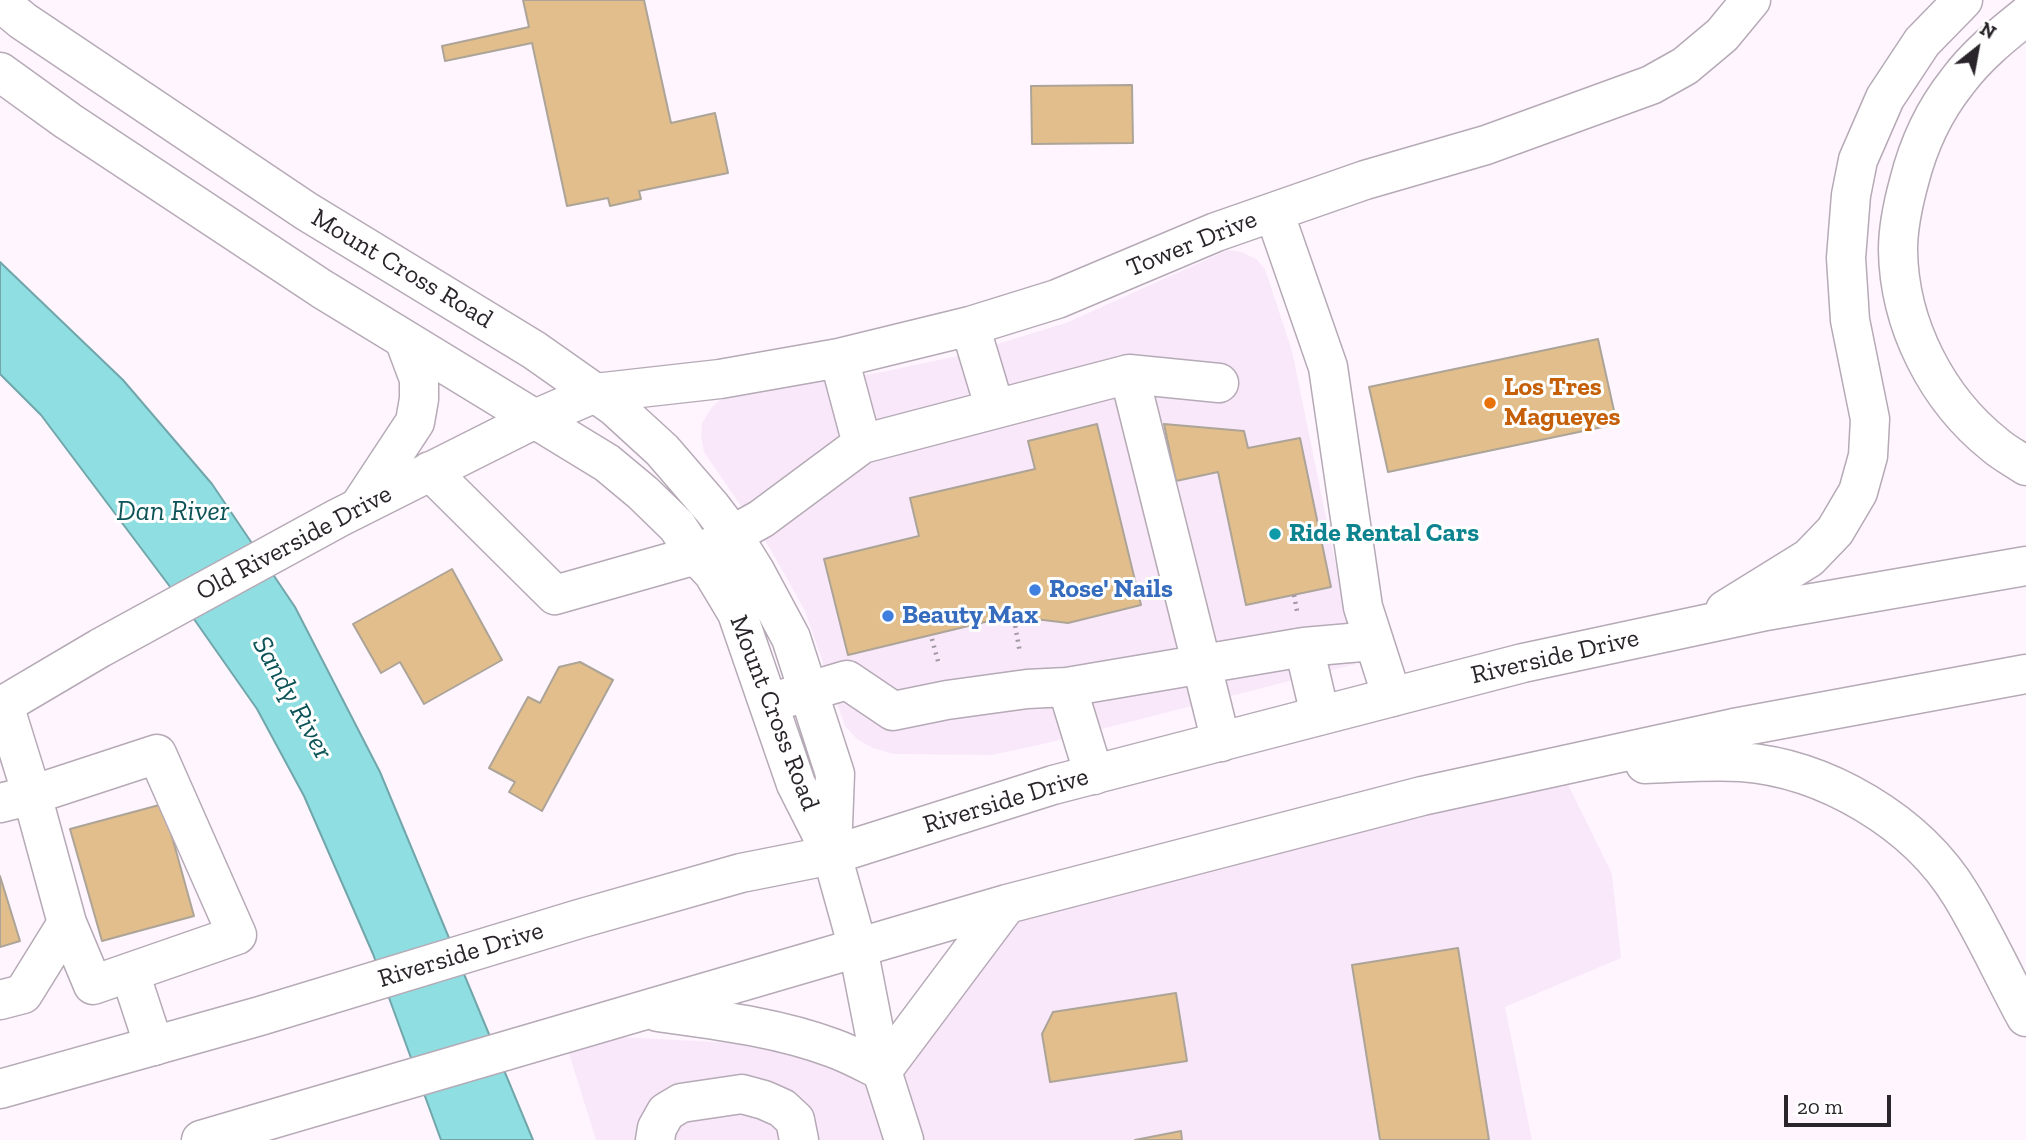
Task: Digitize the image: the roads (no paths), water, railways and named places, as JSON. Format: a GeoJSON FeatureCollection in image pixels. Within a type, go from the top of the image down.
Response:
{"type":"FeatureCollection","features":[{"type":"Feature","properties":{"kind":"main road","name":"Tower Drive"},"geometry":{"type":"LineString","coordinates":[[595,393],[720,379],[838,358],[970,326],[1058,299],[1216,232],[1365,180],[1486,145],[1651,85],[1685,66],[1722,35],[1751,0]]}},
{"type":"Feature","properties":{"kind":"main road"},"geometry":{"type":"LineString","coordinates":[[1702,624],[1809,558],[1835,531],[1858,492],[1868,456],[1870,419],[1850,320],[1846,258],[1851,195],[1858,160],[1885,98],[1922,42],[1963,0]]}},
{"type":"Feature","properties":{"kind":"main road","name":"Mount Cross Road"},"geometry":{"type":"LineString","coordinates":[[0,2],[306,211],[534,350],[615,407],[662,450],[732,534],[791,638],[835,774],[832,855]]}},
{"type":"Feature","properties":{"kind":"main road"},"geometry":{"type":"LineString","coordinates":[[2026,16],[1989,45],[1956,82],[1930,124],[1914,161],[1902,210],[1898,250],[1901,288],[1914,333],[1934,375],[1961,413],[1995,445],[2026,466]]}},
{"type":"Feature","properties":{"kind":"main road","name":"Mount Cross Road"},"geometry":{"type":"LineString","coordinates":[[0,72],[68,121],[310,282],[607,463],[643,493],[677,526],[696,555],[713,573],[737,613],[796,784],[832,855]]}},
{"type":"Feature","properties":{"kind":"main road"},"geometry":{"type":"LineString","coordinates":[[1274,212],[1328,367],[1363,607],[1392,697]]}},
{"type":"Feature","properties":{"kind":"main road"},"geometry":{"type":"LineString","coordinates":[[970,326],[995,409]]}},
{"type":"Feature","properties":{"kind":"main road"},"geometry":{"type":"LineString","coordinates":[[348,513],[415,422],[419,379],[404,339]]}},
{"type":"Feature","properties":{"kind":"main road"},"geometry":{"type":"LineString","coordinates":[[838,358],[862,444]]}},
{"type":"Feature","properties":{"kind":"main road"},"geometry":{"type":"LineString","coordinates":[[1129,374],[1221,741]]}},
{"type":"Feature","properties":{"kind":"main road"},"geometry":{"type":"LineString","coordinates":[[430,471],[555,595],[696,555],[761,519],[862,444],[1129,374],[1219,383]]}},
{"type":"Feature","properties":{"kind":"main road","name":"Old Riverside Drive"},"geometry":{"type":"LineString","coordinates":[[2,706],[100,648],[348,513],[535,419],[595,393]]}},
{"type":"Feature","properties":{"kind":"main road","name":"Riverside Drive"},"geometry":{"type":"LineString","coordinates":[[0,1089],[235,1023],[741,873],[832,855],[1053,785],[1320,715],[1522,663],[1702,624],[2026,566]]}},
{"type":"Feature","properties":{"kind":"main road"},"geometry":{"type":"LineString","coordinates":[[769,703],[847,681],[893,711],[947,700],[1027,689],[1067,687],[1304,647],[1373,641]]}},
{"type":"Feature","properties":{"kind":"main road"},"geometry":{"type":"LineString","coordinates":[[1304,647],[1320,715]]}},
{"type":"Feature","properties":{"kind":"main road"},"geometry":{"type":"LineString","coordinates":[[201,1140],[1007,904],[1422,796],[1734,727],[2026,674]]}},
{"type":"Feature","properties":{"kind":"main road"},"geometry":{"type":"LineString","coordinates":[[1067,687],[1094,775]]}},
{"type":"Feature","properties":{"kind":"main road"},"geometry":{"type":"LineString","coordinates":[[2,706],[16,799],[93,985],[237,935],[157,754],[16,799]]}},
{"type":"Feature","properties":{"kind":"main road"},"geometry":{"type":"LineString","coordinates":[[1559,766],[1741,762],[1779,769],[1826,783],[1861,800],[1909,834],[1936,862],[1960,893],[2026,1017]]}},
{"type":"Feature","properties":{"kind":"main road"},"geometry":{"type":"LineString","coordinates":[[832,855],[858,947],[882,1071],[904,1140]]}},
{"type":"Feature","properties":{"kind":"main road"},"geometry":{"type":"LineString","coordinates":[[882,1071],[1007,904]]}},
{"type":"Feature","properties":{"kind":"main road"},"geometry":{"type":"LineString","coordinates":[[0,1000],[23,994],[67,923]]}},
{"type":"Feature","properties":{"kind":"main road"},"geometry":{"type":"LineString","coordinates":[[130,973],[154,1046]]}},
{"type":"Feature","properties":{"kind":"main road"},"geometry":{"type":"LineString","coordinates":[[642,1010],[721,1020],[797,1037],[834,1048],[882,1071]]}},
{"type":"Feature","properties":{"kind":"main road"},"geometry":{"type":"LineString","coordinates":[[655,1140],[657,1128],[666,1112],[681,1103],[742,1094],[782,1108],[795,1120],[799,1140]]}},
{"type":"Feature","properties":{"kind":"water","name":"Dan River"},"geometry":{"type":"Polygon","coordinates":[[[0,262],[123,380],[212,484],[295,607],[380,772],[533,1140],[441,1140],[373,954],[304,796],[257,709],[189,612],[41,415],[0,374],[0,262]]]}},
{"type":"Feature","properties":{"kind":"place","name":"Los Tres Magueyes"},"geometry":{"type":"Point","coordinates":[1490,403]}},
{"type":"Feature","properties":{"kind":"place","name":"Ride Rental Cars"},"geometry":{"type":"Point","coordinates":[1275,534]}},
{"type":"Feature","properties":{"kind":"place","name":"Rose' Nails"},"geometry":{"type":"Point","coordinates":[1035,590]}},
{"type":"Feature","properties":{"kind":"place","name":"Beauty Max"},"geometry":{"type":"Point","coordinates":[888,616]}},
{"type":"Feature","properties":{"kind":"water label","name":"Sandy River"},"geometry":{"type":"Point","coordinates":[292,698]}}]}
